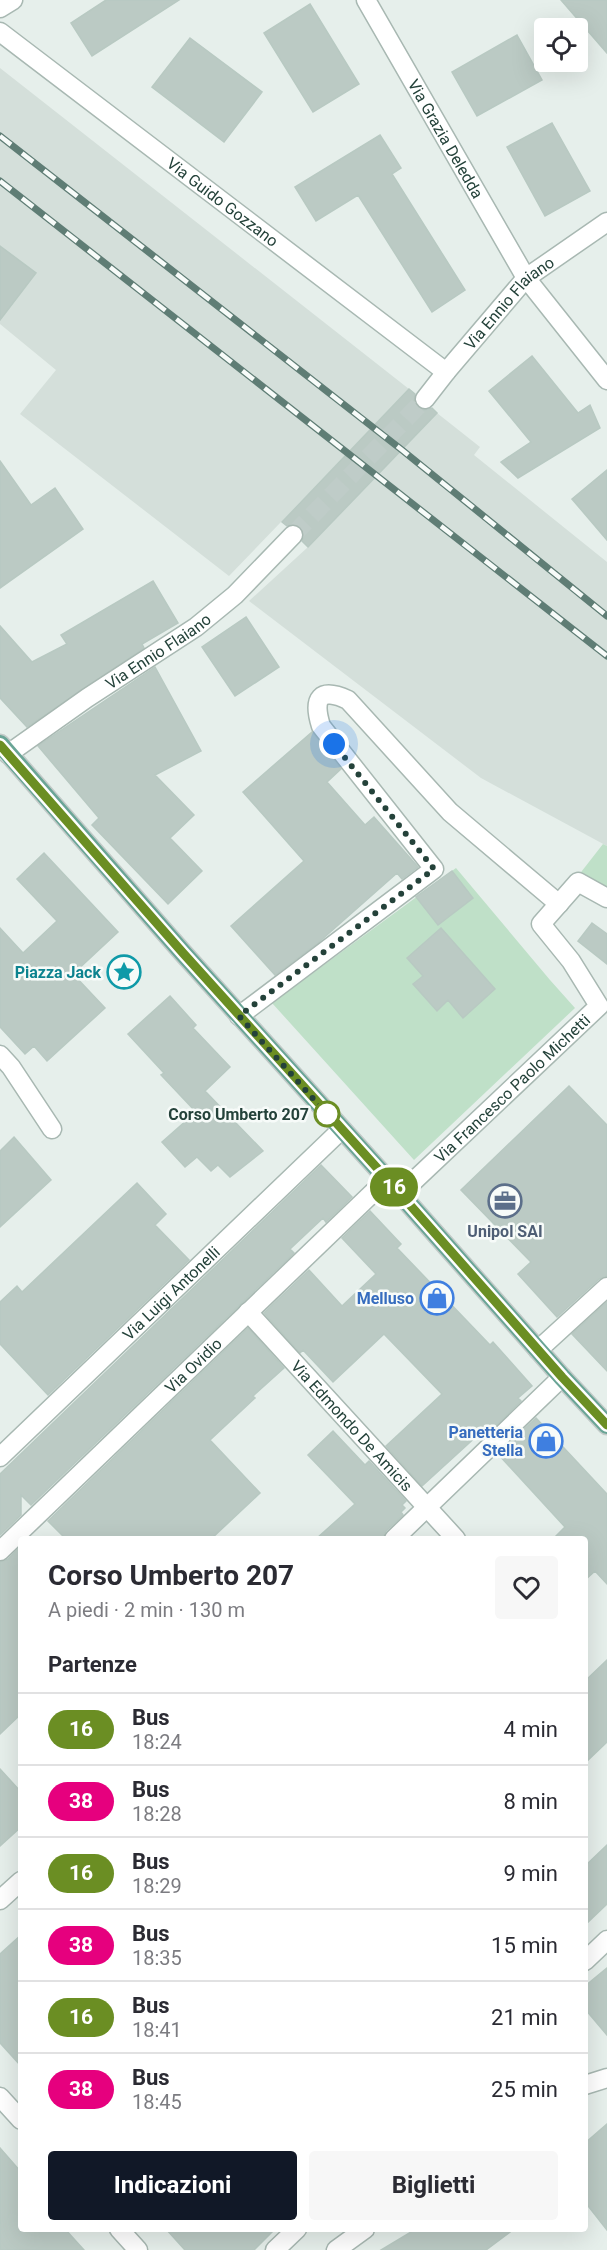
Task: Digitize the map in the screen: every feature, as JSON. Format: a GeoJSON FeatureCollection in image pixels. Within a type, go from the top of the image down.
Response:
{"type":"FeatureCollection","features":[{"type":"Feature","properties":{"kind":"main road"},"geometry":{"type":"LineString","coordinates":[[4,749],[239,1016],[607,1425]]}},
{"type":"Feature","properties":{"kind":"street"},"geometry":{"type":"LineString","coordinates":[[0,8],[13,0]]}},
{"type":"Feature","properties":{"kind":"street","name":"Via Grazia Deledda"},"geometry":{"type":"LineString","coordinates":[[366,0],[526,278],[607,380]]}},
{"type":"Feature","properties":{"kind":"street","name":"Via Guido Gozzano"},"geometry":{"type":"LineString","coordinates":[[0,32],[446,372]]}},
{"type":"Feature","properties":{"kind":"street","name":"Via Ennio Flaiano"},"geometry":{"type":"LineString","coordinates":[[425,399],[526,278],[607,222]]}},
{"type":"Feature","properties":{"kind":"street","name":"Via Ennio Flaiano"},"geometry":{"type":"LineString","coordinates":[[4,749],[196,627],[235,595],[293,535]]}},
{"type":"Feature","properties":{"kind":"street"},"geometry":{"type":"LineString","coordinates":[[239,1016],[434,869],[321,726],[316,712],[318,701],[324,695],[333,693],[348,700],[450,812],[559,904],[578,882],[607,898]]}},
{"type":"Feature","properties":{"kind":"street","name":"Via Francesco Paolo Michetti"},"geometry":{"type":"LineString","coordinates":[[400,1194],[599,1006],[571,961],[541,924],[559,904]]}},
{"type":"Feature","properties":{"kind":"street"},"geometry":{"type":"LineString","coordinates":[[0,1055],[11,1067],[51,1129]]}},
{"type":"Feature","properties":{"kind":"street","name":"Via Luigi Antonelli"},"geometry":{"type":"LineString","coordinates":[[0,1457],[341,1130]]}},
{"type":"Feature","properties":{"kind":"street","name":"Via Ovidio"},"geometry":{"type":"LineString","coordinates":[[0,1551],[387,1179]]}},
{"type":"Feature","properties":{"kind":"street"},"geometry":{"type":"LineString","coordinates":[[538,1350],[607,1287]]}},
{"type":"Feature","properties":{"kind":"street","name":"Via Edmondo De Amicis"},"geometry":{"type":"LineString","coordinates":[[248,1312],[453,1536]]}},
{"type":"Feature","properties":{"kind":"street"},"geometry":{"type":"LineString","coordinates":[[397,1536],[562,1377]]}},
{"type":"Feature","properties":{"kind":"street"},"geometry":{"type":"LineString","coordinates":[[0,1900],[18,1884]]}},
{"type":"Feature","properties":{"kind":"street"},"geometry":{"type":"LineString","coordinates":[[588,1958],[607,1940]]}},
{"type":"Feature","properties":{"kind":"street"},"geometry":{"type":"LineString","coordinates":[[588,2084],[607,2078]]}},
{"type":"Feature","properties":{"kind":"street"},"geometry":{"type":"LineString","coordinates":[[0,2097],[18,2117]]}},
{"type":"Feature","properties":{"kind":"street"},"geometry":{"type":"LineString","coordinates":[[122,2232],[138,2250]]}},
{"type":"Feature","properties":{"kind":"street"},"geometry":{"type":"LineString","coordinates":[[275,2250],[294,2232]]}},
{"type":"Feature","properties":{"kind":"street"},"geometry":{"type":"LineString","coordinates":[[336,2250],[361,2232]]}},
{"type":"Feature","properties":{"kind":"shaded area"},"geometry":{"type":"Polygon","coordinates":[[[0,68],[409,389],[229,576],[20,414],[56,370],[0,324],[0,68]]]}},
{"type":"Feature","properties":{"kind":"shaded area"},"geometry":{"type":"Polygon","coordinates":[[[437,413],[480,447],[474,455],[607,562],[607,846],[481,778],[249,601],[308,547],[437,413]]]}},
{"type":"Feature","properties":{"kind":"green space"},"geometry":{"type":"Polygon","coordinates":[[[603,844],[607,846],[607,892],[578,876],[603,844]]]}},
{"type":"Feature","properties":{"kind":"green space"},"geometry":{"type":"Polygon","coordinates":[[[456,868],[575,1008],[414,1160],[272,1003],[456,868]]]}},
{"type":"Feature","properties":{"kind":"building"},"geometry":{"type":"Polygon","coordinates":[[[106,0],[179,0],[92,56],[71,23],[106,0]]]}},
{"type":"Feature","properties":{"kind":"building"},"geometry":{"type":"Polygon","coordinates":[[[561,0],[607,0],[607,53],[588,31],[588,18],[577,18],[561,0]]]}},
{"type":"Feature","properties":{"kind":"building"},"geometry":{"type":"Polygon","coordinates":[[[310,4],[359,84],[313,112],[264,33],[310,4]]]}},
{"type":"Feature","properties":{"kind":"building"},"geometry":{"type":"Polygon","coordinates":[[[517,35],[534,66],[534,72],[538,72],[542,80],[477,116],[452,72],[517,35]]]}},
{"type":"Feature","properties":{"kind":"building"},"geometry":{"type":"Polygon","coordinates":[[[190,38],[262,92],[224,142],[152,87],[190,38]]]}},
{"type":"Feature","properties":{"kind":"building"},"geometry":{"type":"Polygon","coordinates":[[[552,123],[590,191],[545,216],[507,147],[552,123]]]}},
{"type":"Feature","properties":{"kind":"building"},"geometry":{"type":"Polygon","coordinates":[[[380,135],[401,168],[392,174],[465,290],[432,312],[358,195],[316,221],[295,187],[380,135]]]}},
{"type":"Feature","properties":{"kind":"building"},"geometry":{"type":"Polygon","coordinates":[[[0,246],[36,273],[0,320],[0,246]]]}},
{"type":"Feature","properties":{"kind":"building"},"geometry":{"type":"Polygon","coordinates":[[[532,356],[578,413],[590,405],[600,428],[518,478],[501,462],[531,442],[489,391],[532,356]]]}},
{"type":"Feature","properties":{"kind":"building"},"geometry":{"type":"Polygon","coordinates":[[[409,389],[415,394],[414,403],[418,407],[424,410],[432,408],[437,413],[308,547],[302,541],[304,532],[300,527],[295,524],[287,526],[282,522],[409,389]]]}},
{"type":"Feature","properties":{"kind":"building"},"geometry":{"type":"Polygon","coordinates":[[[0,461],[31,505],[55,488],[83,529],[0,588],[0,461]]]}},
{"type":"Feature","properties":{"kind":"building"},"geometry":{"type":"Polygon","coordinates":[[[607,470],[607,540],[572,499],[607,470]]]}},
{"type":"Feature","properties":{"kind":"building"},"geometry":{"type":"Polygon","coordinates":[[[153,581],[178,623],[142,644],[144,648],[27,727],[0,698],[0,626],[32,662],[67,644],[61,635],[153,581]]]}},
{"type":"Feature","properties":{"kind":"building"},"geometry":{"type":"Polygon","coordinates":[[[246,617],[279,667],[235,696],[202,647],[246,617]]]}},
{"type":"Feature","properties":{"kind":"building"},"geometry":{"type":"Polygon","coordinates":[[[155,667],[201,751],[155,775],[194,815],[170,838],[202,871],[168,904],[92,825],[99,818],[38,746],[155,667]]]}},
{"type":"Feature","properties":{"kind":"building"},"geometry":{"type":"Polygon","coordinates":[[[312,732],[341,769],[327,782],[365,825],[374,817],[418,867],[402,879],[397,873],[319,942],[275,975],[231,926],[304,861],[243,792],[312,732]]]}},
{"type":"Feature","properties":{"kind":"building"},"geometry":{"type":"Polygon","coordinates":[[[44,853],[118,932],[73,974],[105,1008],[47,1061],[34,1046],[25,1054],[0,1027],[0,928],[23,953],[57,921],[17,879],[44,853]]]}},
{"type":"Feature","properties":{"kind":"building"},"geometry":{"type":"Polygon","coordinates":[[[452,871],[473,898],[438,925],[416,897],[452,871]]]}},
{"type":"Feature","properties":{"kind":"building"},"geometry":{"type":"Polygon","coordinates":[[[592,923],[607,934],[607,964],[578,941],[592,923]]]}},
{"type":"Feature","properties":{"kind":"building"},"geometry":{"type":"Polygon","coordinates":[[[441,928],[495,989],[463,1018],[448,1000],[437,1011],[413,984],[423,976],[407,958],[441,928]]]}},
{"type":"Feature","properties":{"kind":"building"},"geometry":{"type":"Polygon","coordinates":[[[170,996],[196,1025],[193,1028],[230,1067],[205,1091],[263,1151],[230,1177],[218,1165],[211,1171],[197,1157],[185,1167],[162,1142],[196,1112],[161,1075],[164,1073],[128,1034],[170,996]]]}},
{"type":"Feature","properties":{"kind":"building"},"geometry":{"type":"Polygon","coordinates":[[[569,1086],[607,1125],[607,1276],[599,1279],[557,1317],[518,1274],[531,1262],[461,1190],[569,1086]]]}},
{"type":"Feature","properties":{"kind":"building"},"geometry":{"type":"Polygon","coordinates":[[[14,1137],[51,1180],[0,1227],[0,1151],[14,1137]]]}},
{"type":"Feature","properties":{"kind":"building"},"geometry":{"type":"Polygon","coordinates":[[[321,1165],[352,1197],[326,1222],[323,1218],[290,1249],[294,1253],[31,1505],[21,1495],[21,1515],[0,1535],[0,1474],[321,1165]]]}},
{"type":"Feature","properties":{"kind":"building"},"geometry":{"type":"Polygon","coordinates":[[[137,1183],[166,1214],[155,1225],[189,1260],[48,1395],[0,1344],[0,1302],[17,1286],[22,1292],[137,1183]]]}},
{"type":"Feature","properties":{"kind":"building"},"geometry":{"type":"Polygon","coordinates":[[[370,1211],[401,1244],[397,1248],[490,1345],[493,1342],[532,1386],[518,1398],[521,1401],[483,1438],[479,1434],[422,1486],[386,1446],[442,1394],[384,1334],[333,1382],[303,1350],[300,1353],[264,1313],[309,1270],[342,1306],[376,1274],[342,1238],[370,1211]]]}},
{"type":"Feature","properties":{"kind":"building"},"geometry":{"type":"Polygon","coordinates":[[[607,1302],[607,1371],[572,1334],[607,1302]]]}},
{"type":"Feature","properties":{"kind":"building"},"geometry":{"type":"Polygon","coordinates":[[[248,1328],[284,1368],[210,1440],[260,1493],[214,1536],[63,1536],[48,1521],[248,1328]]]}},
{"type":"Feature","properties":{"kind":"building"},"geometry":{"type":"Polygon","coordinates":[[[536,1418],[607,1494],[607,1584],[595,1571],[588,1577],[588,1536],[556,1536],[565,1527],[498,1454],[536,1418]]]}},
{"type":"Feature","properties":{"kind":"building"},"geometry":{"type":"Polygon","coordinates":[[[333,1431],[365,1465],[369,1461],[406,1501],[402,1505],[405,1508],[401,1512],[403,1515],[386,1531],[384,1536],[319,1536],[355,1504],[308,1455],[333,1431]]]}},
{"type":"Feature","properties":{"kind":"building"},"geometry":{"type":"Polygon","coordinates":[[[18,1549],[18,1717],[0,1734],[0,1562],[8,1559],[18,1549]]]}},
{"type":"Feature","properties":{"kind":"building"},"geometry":{"type":"Polygon","coordinates":[[[607,1660],[607,1742],[588,1760],[588,1678],[607,1660]]]}},
{"type":"Feature","properties":{"kind":"building"},"geometry":{"type":"Polygon","coordinates":[[[0,1769],[18,1789],[18,1830],[0,1846],[0,1769]]]}},
{"type":"Feature","properties":{"kind":"building"},"geometry":{"type":"Polygon","coordinates":[[[607,1845],[607,1904],[588,1922],[588,1863],[607,1845]]]}},
{"type":"Feature","properties":{"kind":"building"},"geometry":{"type":"Polygon","coordinates":[[[18,1938],[18,2063],[0,2043],[0,1954],[18,1938]]]}},
{"type":"Feature","properties":{"kind":"building"},"geometry":{"type":"Polygon","coordinates":[[[607,1968],[607,2035],[588,2013],[588,1984],[607,1968]]]}},
{"type":"Feature","properties":{"kind":"building"},"geometry":{"type":"Polygon","coordinates":[[[607,2124],[607,2230],[588,2206],[588,2140],[607,2124]]]}},
{"type":"Feature","properties":{"kind":"building"},"geometry":{"type":"Polygon","coordinates":[[[0,2148],[18,2169],[18,2232],[68,2232],[84,2250],[0,2250],[0,2148]]]}},
{"type":"Feature","properties":{"kind":"building"},"geometry":{"type":"Polygon","coordinates":[[[169,2232],[272,2232],[254,2250],[185,2250],[169,2232]]]}},
{"type":"Feature","properties":{"kind":"building"},"geometry":{"type":"Polygon","coordinates":[[[411,2232],[510,2232],[486,2250],[381,2250],[411,2232]]]}},
{"type":"Feature","properties":{"kind":"tunnel"},"geometry":{"type":"LineString","coordinates":[[293,535],[425,399]]}},
{"type":"Feature","properties":{"kind":"railway"},"geometry":{"type":"LineString","coordinates":[[0,136],[402,450],[607,616]]}},
{"type":"Feature","properties":{"kind":"railway"},"geometry":{"type":"LineString","coordinates":[[0,181],[607,656]]}},
{"type":"Feature","properties":{"kind":"bus line","name":"16"},"geometry":{"type":"LineString","coordinates":[[0,745],[183,953],[607,1425]]}},
{"type":"Feature","properties":{"kind":"place","name":"Piazza Jack"},"geometry":{"type":"Point","coordinates":[124,972]}},
{"type":"Feature","properties":{"kind":"place","name":"Corso Umberto 207"},"geometry":{"type":"Point","coordinates":[327,1114]}},
{"type":"Feature","properties":{"kind":"place","name":"Unipol SAI"},"geometry":{"type":"Point","coordinates":[505,1201]}},
{"type":"Feature","properties":{"kind":"place","name":"Melluso"},"geometry":{"type":"Point","coordinates":[437,1298]}},
{"type":"Feature","properties":{"kind":"place","name":"Panetteria Stella"},"geometry":{"type":"Point","coordinates":[546,1441]}},
{"type":"Feature","properties":{"kind":"route"},"geometry":{"type":"LineString","coordinates":[[327,1114],[239,1016],[434,869],[334,744]]}}]}
